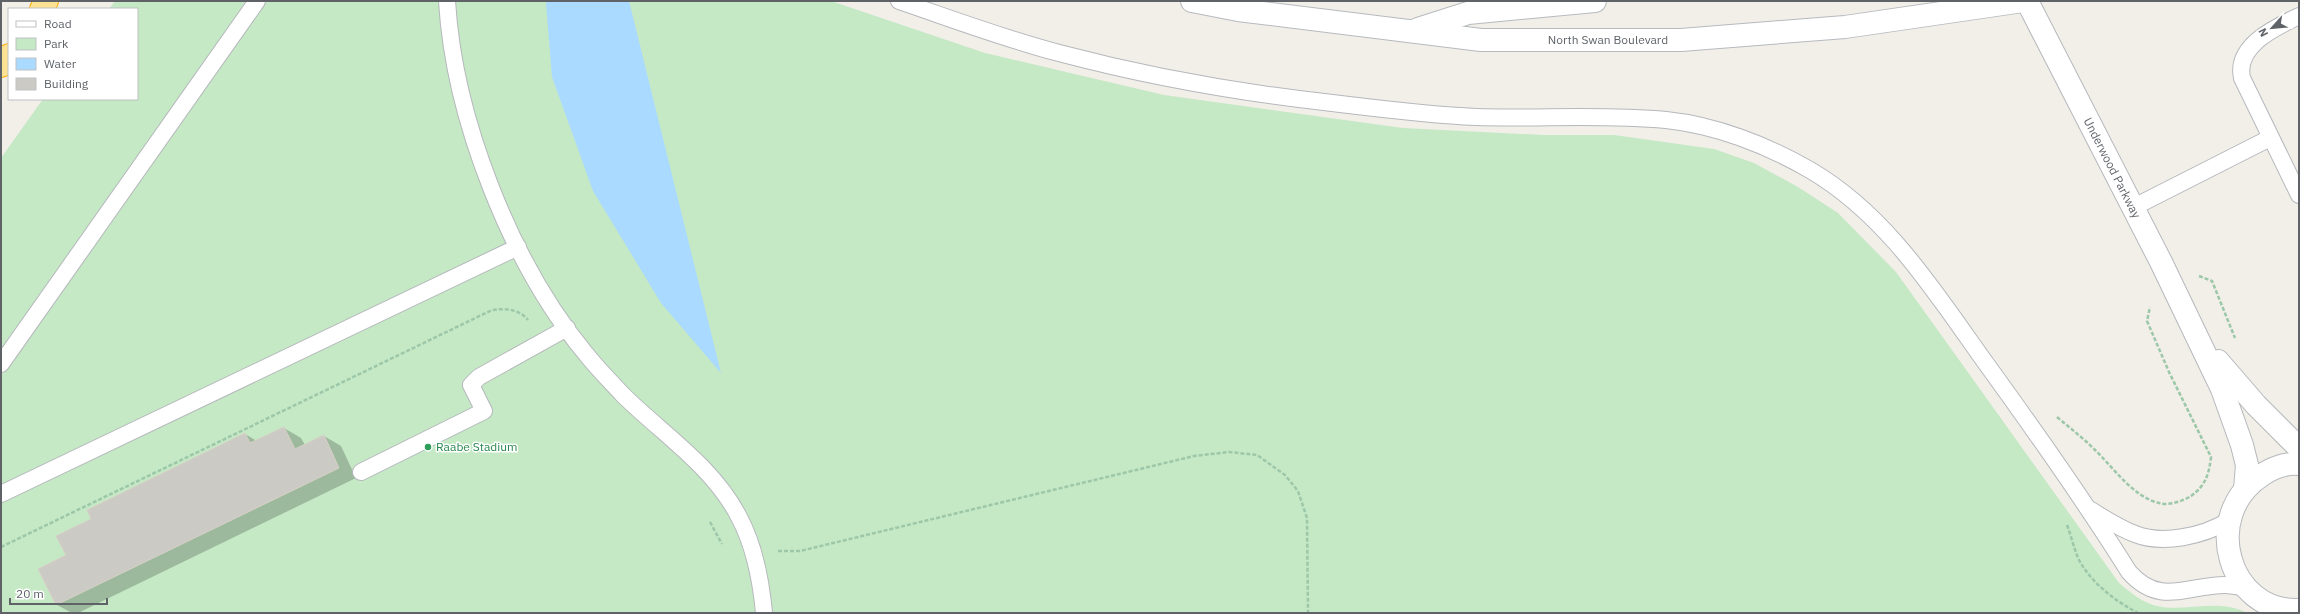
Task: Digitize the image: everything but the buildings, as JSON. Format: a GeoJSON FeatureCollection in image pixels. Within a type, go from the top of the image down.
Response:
{"type":"FeatureCollection","features":[{"type":"Feature","properties":{"kind":"highway"},"geometry":{"type":"LineString","coordinates":[[1,66],[8,56]]}},
{"type":"Feature","properties":{"kind":"street","name":"North Swan Boulevard"},"geometry":{"type":"LineString","coordinates":[[1192,1],[1238,10],[1481,40],[1681,40],[1845,27],[2023,1]]}},
{"type":"Feature","properties":{"kind":"street"},"geometry":{"type":"LineString","coordinates":[[1411,32],[1468,13],[1594,1]]}},
{"type":"Feature","properties":{"kind":"street","name":"Underwood Parkway"},"geometry":{"type":"LineString","coordinates":[[2027,1],[2197,335],[2222,389],[2239,434],[2247,465],[2245,489]]}},
{"type":"Feature","properties":{"kind":"street","name":"Underwood Parkway"},"geometry":{"type":"LineString","coordinates":[[2197,335],[2236,383],[2299,448]]}},
{"type":"Feature","properties":{"kind":"street"},"geometry":{"type":"LineString","coordinates":[[2291,610],[2267,603],[2247,588],[2233,567],[2227,544],[2228,521],[2237,500],[2251,482],[2271,469],[2299,464]]}},
{"type":"Feature","properties":{"kind":"lane"},"geometry":{"type":"LineString","coordinates":[[1,364],[257,1]]}},
{"type":"Feature","properties":{"kind":"lane"},"geometry":{"type":"LineString","coordinates":[[447,1],[448,24],[457,73],[472,130],[501,211],[518,247],[549,303],[586,354],[622,394],[693,458],[718,487],[739,516],[755,557],[762,582],[764,613]]}},
{"type":"Feature","properties":{"kind":"lane"},"geometry":{"type":"LineString","coordinates":[[899,1],[982,30],[1057,53],[1136,71],[1233,90],[1325,102],[1475,117],[1580,117],[1667,120],[1736,136],[1770,150],[1810,170],[1851,199],[1882,227],[1913,262],[2087,507],[2129,572],[2139,584],[2148,589],[2173,592],[2225,585],[2247,588]]}},
{"type":"Feature","properties":{"kind":"lane"},"geometry":{"type":"LineString","coordinates":[[2299,16],[2277,27],[2261,39],[2245,54],[2242,60],[2242,78],[2299,195]]}},
{"type":"Feature","properties":{"kind":"lane"},"geometry":{"type":"LineString","coordinates":[[2132,208],[2270,138]]}},
{"type":"Feature","properties":{"kind":"lane"},"geometry":{"type":"LineString","coordinates":[[1,494],[518,247]]}},
{"type":"Feature","properties":{"kind":"lane"},"geometry":{"type":"LineString","coordinates":[[361,472],[484,411],[471,385],[479,377],[567,328]]}},
{"type":"Feature","properties":{"kind":"lane"},"geometry":{"type":"LineString","coordinates":[[2087,507],[2119,527],[2136,534],[2152,538],[2196,534],[2213,530],[2228,521]]}},
{"type":"Feature","properties":{"kind":"path"},"geometry":{"type":"LineString","coordinates":[[2051,411],[2093,448],[2140,495],[2160,504],[2173,503],[2186,499],[2202,488],[2210,470],[2211,457],[2169,372],[2147,322]]}},
{"type":"Feature","properties":{"kind":"path"},"geometry":{"type":"LineString","coordinates":[[755,557],[778,551],[800,550],[1194,456],[1229,452],[1257,455],[1285,475],[1298,491],[1307,518],[1308,613]]}},
{"type":"Feature","properties":{"kind":"green space"},"geometry":{"type":"Polygon","coordinates":[[[115,1],[831,1],[985,53],[1164,95],[1403,128],[1543,135],[1614,135],[1714,149],[1754,163],[1798,187],[1838,213],[1896,272],[2119,583],[2131,593],[2153,605],[2176,608],[2224,606],[2236,608],[2247,613],[1,613],[1,158],[42,100],[138,100],[138,8],[110,8],[115,1]]]}},
{"type":"Feature","properties":{"kind":"water"},"geometry":{"type":"Polygon","coordinates":[[[548,1],[629,1],[721,373],[661,303],[593,191],[552,77],[546,3],[548,1]]]}},
{"type":"Feature","properties":{"kind":"place","name":"Raabe Stadium"},"geometry":{"type":"Point","coordinates":[428,447]}}]}
